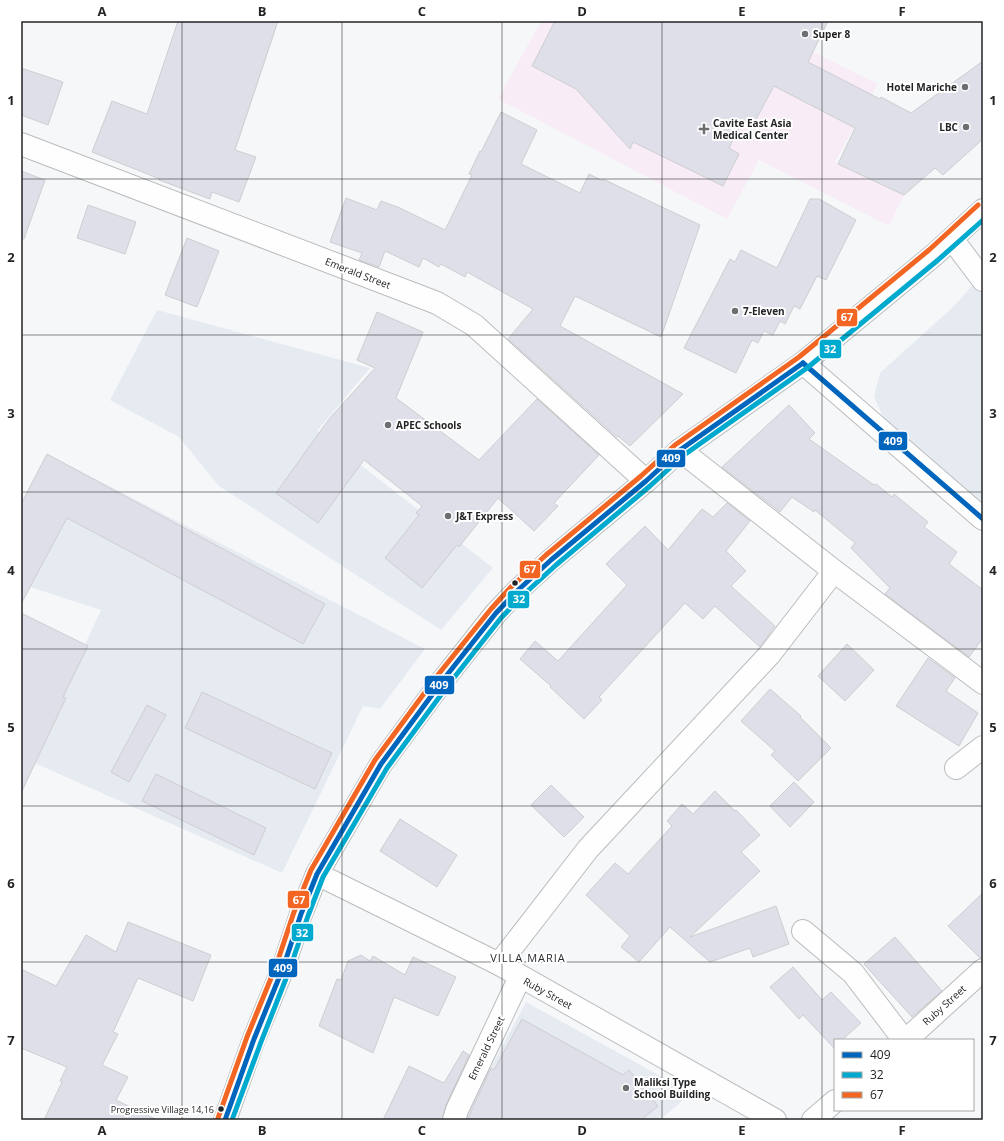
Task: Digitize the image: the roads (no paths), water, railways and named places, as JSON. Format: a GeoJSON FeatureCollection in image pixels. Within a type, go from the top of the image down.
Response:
{"type":"FeatureCollection","features":[{"type":"Feature","properties":{"kind":"street","name":"Emerald Street"},"geometry":{"type":"LineString","coordinates":[[21,144],[437,303],[474,325],[646,481]]}},
{"type":"Feature","properties":{"kind":"street"},"geometry":{"type":"LineString","coordinates":[[225,1120],[317,874],[381,764],[443,680],[496,613],[516,592],[551,560],[646,481],[680,450],[803,363],[952,239],[983,210]]}},
{"type":"Feature","properties":{"kind":"street"},"geometry":{"type":"LineString","coordinates":[[952,239],[983,280]]}},
{"type":"Feature","properties":{"kind":"street"},"geometry":{"type":"LineString","coordinates":[[803,363],[983,519]]}},
{"type":"Feature","properties":{"kind":"street"},"geometry":{"type":"LineString","coordinates":[[680,450],[834,571],[983,684]]}},
{"type":"Feature","properties":{"kind":"street"},"geometry":{"type":"LineString","coordinates":[[499,964],[588,849],[770,654],[834,571]]}},
{"type":"Feature","properties":{"kind":"street"},"geometry":{"type":"LineString","coordinates":[[956,768],[983,747]]}},
{"type":"Feature","properties":{"kind":"street","name":"Ruby Street"},"geometry":{"type":"LineString","coordinates":[[317,874],[499,964],[776,1120]]}},
{"type":"Feature","properties":{"kind":"street"},"geometry":{"type":"LineString","coordinates":[[803,930],[852,974],[904,1039]]}},
{"type":"Feature","properties":{"kind":"street","name":"Ruby Street"},"geometry":{"type":"LineString","coordinates":[[906,1039],[983,970]]}},
{"type":"Feature","properties":{"kind":"street","name":"Emerald Street"},"geometry":{"type":"LineString","coordinates":[[454,1120],[456,1110],[520,977]]}},
{"type":"Feature","properties":{"kind":"street"},"geometry":{"type":"LineString","coordinates":[[813,1120],[834,1102]]}},
{"type":"Feature","properties":{"kind":"place","name":"Super 8"},"geometry":{"type":"Point","coordinates":[805,34]}},
{"type":"Feature","properties":{"kind":"place","name":"Hotel Mariche"},"geometry":{"type":"Point","coordinates":[965,87]}},
{"type":"Feature","properties":{"kind":"place","name":"LBC"},"geometry":{"type":"Point","coordinates":[966,127]}},
{"type":"Feature","properties":{"kind":"place","name":"Cavite East Asia Medical Center"},"geometry":{"type":"Point","coordinates":[704,129]}},
{"type":"Feature","properties":{"kind":"place","name":"7-Eleven"},"geometry":{"type":"Point","coordinates":[735,311]}},
{"type":"Feature","properties":{"kind":"place","name":"APEC Schools"},"geometry":{"type":"Point","coordinates":[388,425]}},
{"type":"Feature","properties":{"kind":"place","name":"J&T Express"},"geometry":{"type":"Point","coordinates":[448,516]}},
{"type":"Feature","properties":{"kind":"place","name":"Maliksi Type School Building"},"geometry":{"type":"Point","coordinates":[626,1088]}},
{"type":"Feature","properties":{"kind":"place","name":"Progressive Village 14,16"},"geometry":{"type":"Point","coordinates":[221,1109]}},
{"type":"Feature","properties":{"kind":"district","name":"VILLA MARIA"},"geometry":{"type":"Point","coordinates":[528,957]}}]}
